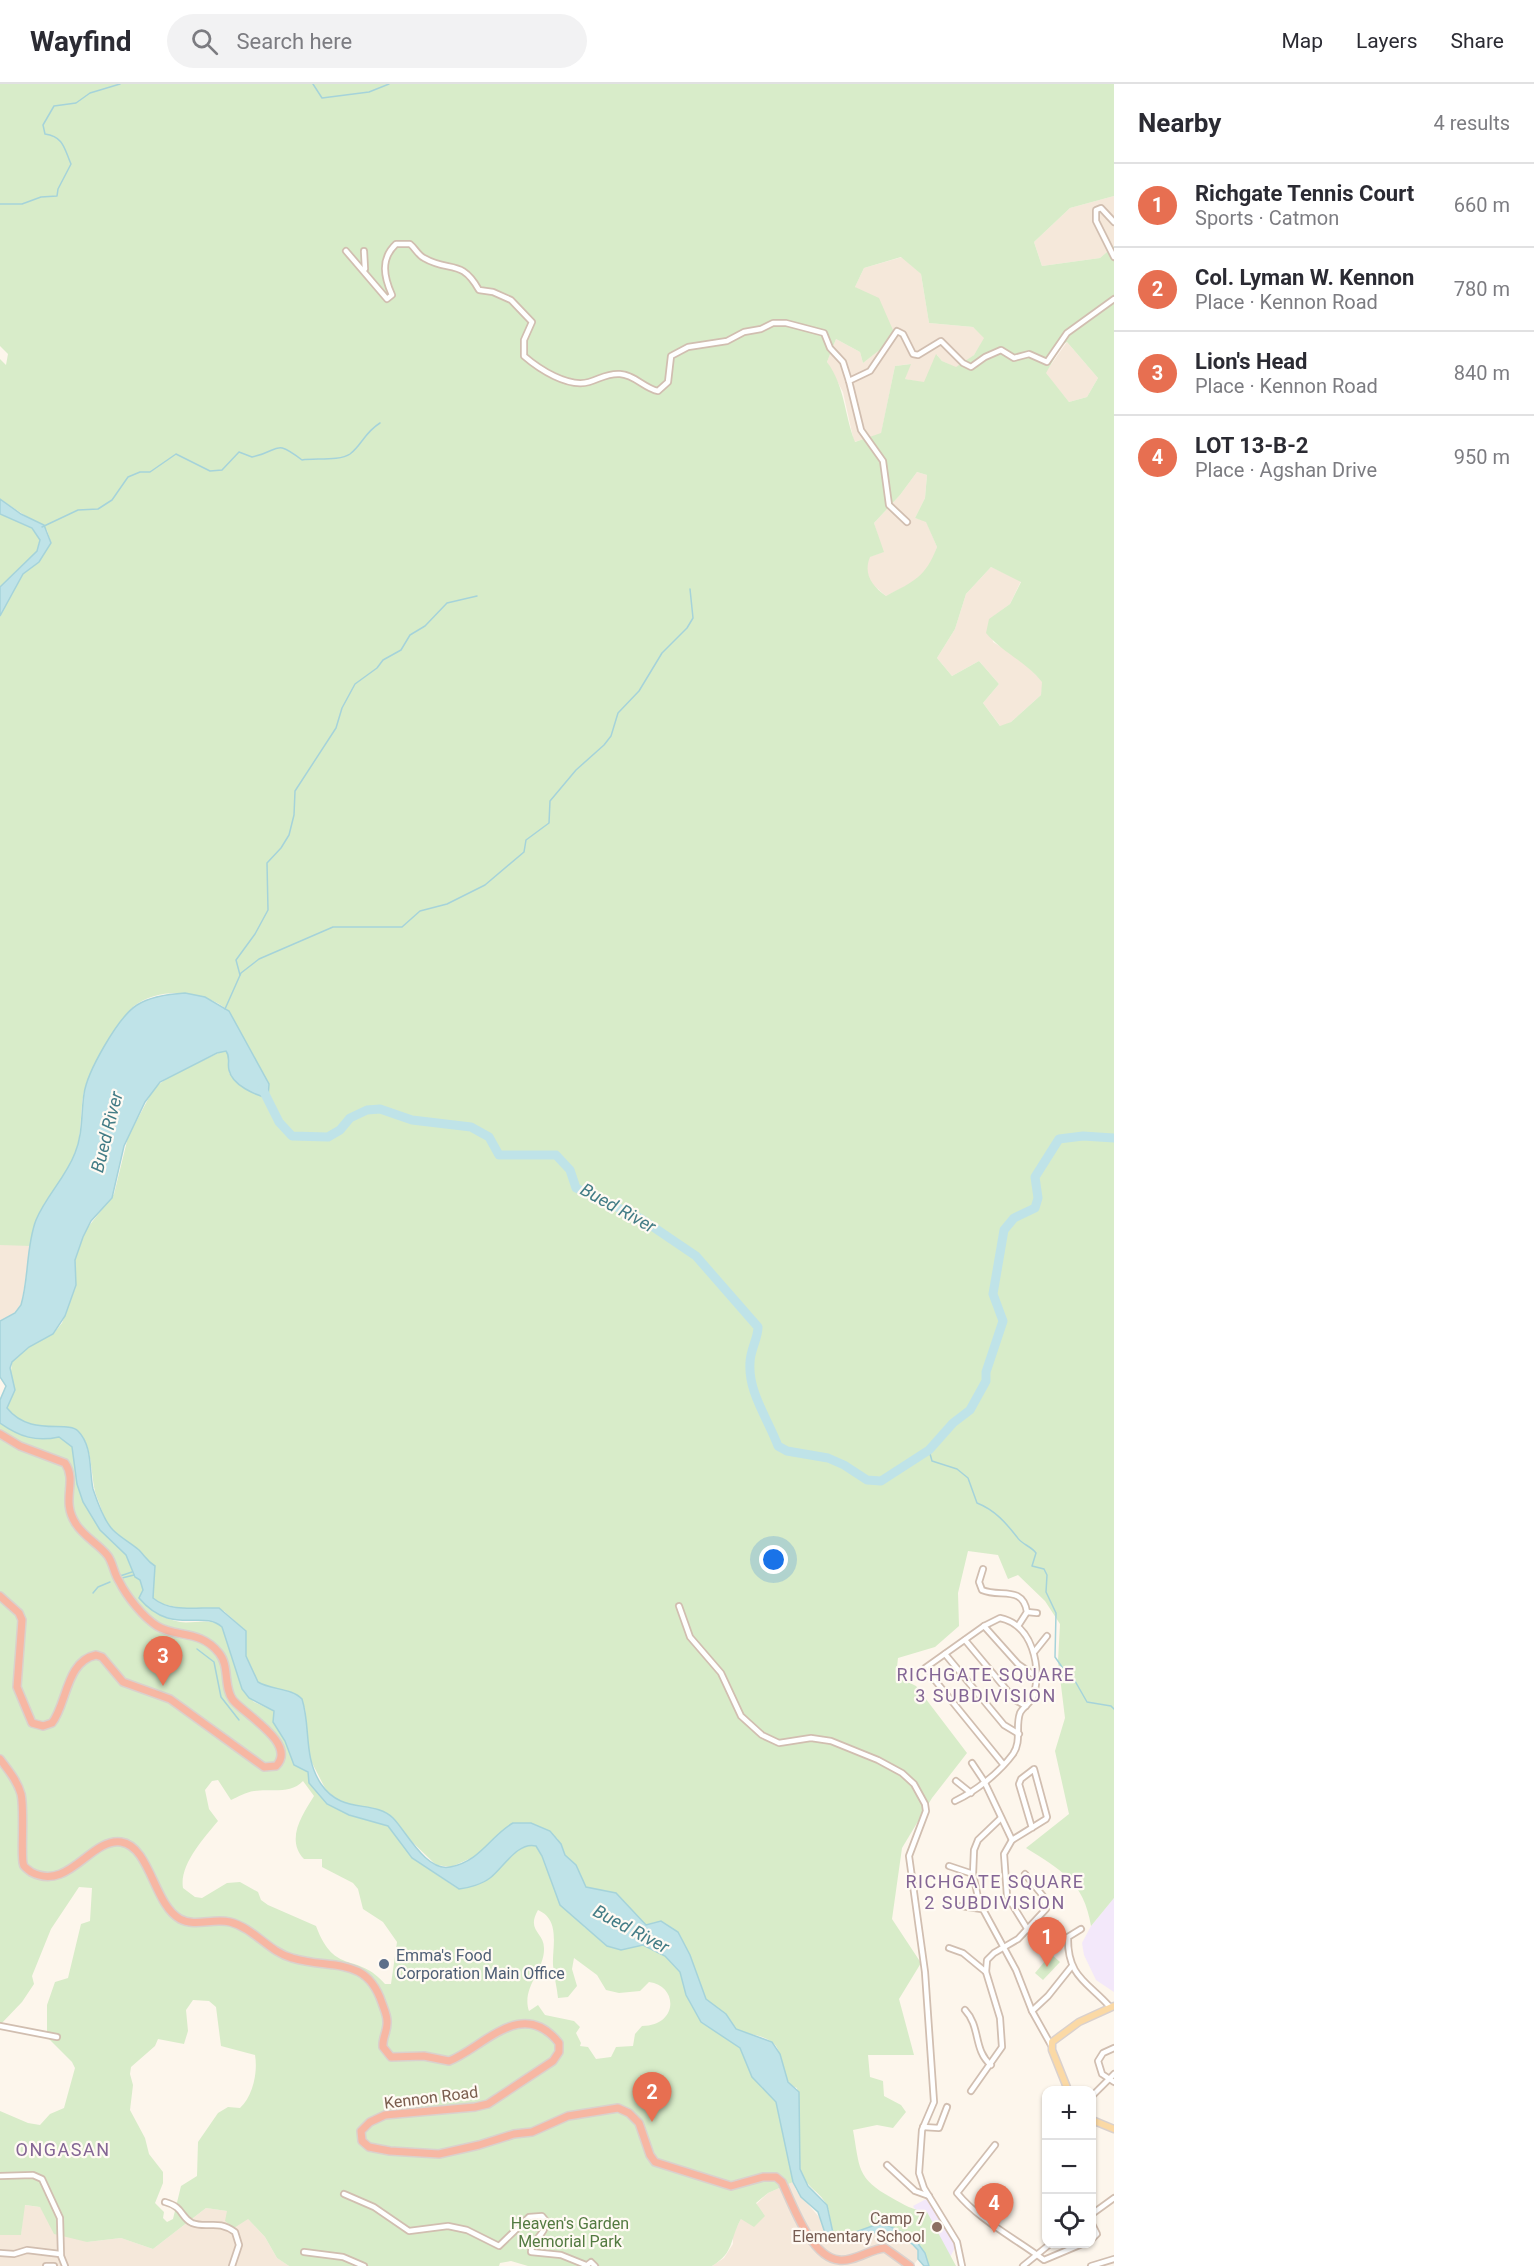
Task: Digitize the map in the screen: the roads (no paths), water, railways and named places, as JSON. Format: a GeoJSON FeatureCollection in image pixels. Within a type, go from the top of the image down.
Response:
{"type":"FeatureCollection","features":[{"type":"Feature","properties":{"kind":"highway"},"geometry":{"type":"LineString","coordinates":[[0,1434],[20,1446],[66,1463],[70,1473],[68,1511],[79,1528],[108,1556],[118,1579],[158,1627],[194,1635],[219,1652],[231,1696],[266,1728],[276,1743],[281,1759],[276,1767],[264,1767],[170,1700],[123,1682],[102,1657],[96,1654],[82,1663],[74,1674],[62,1696],[54,1721],[43,1726],[32,1723],[17,1687],[21,1617],[0,1596]]}},
{"type":"Feature","properties":{"kind":"highway","name":"Kennon Road"},"geometry":{"type":"LineString","coordinates":[[0,1759],[14,1778],[21,1794],[24,1818],[22,1858],[24,1866],[30,1872],[58,1875],[108,1844],[127,1844],[138,1854],[164,1903],[180,1919],[190,1923],[232,1923],[292,1958],[346,1967],[368,1977],[377,1989],[386,2014],[388,2021],[383,2047],[391,2057],[424,2056],[449,2061],[490,2035],[518,2025],[540,2029],[559,2043],[559,2052],[553,2061],[488,2104],[475,2108],[376,2118],[362,2132],[362,2141],[369,2147],[418,2155],[439,2154],[514,2134],[532,2132],[568,2116],[618,2108],[639,2123],[650,2155],[655,2162],[731,2186],[763,2177],[776,2177],[782,2182],[808,2234],[818,2247],[833,2259],[849,2259],[874,2249],[885,2248],[908,2265]]}},
{"type":"Feature","properties":{"kind":"main road"},"geometry":{"type":"LineString","coordinates":[[1066,2086],[1051,2045],[1055,2038],[1112,2007]]}},
{"type":"Feature","properties":{"kind":"main road"},"geometry":{"type":"LineString","coordinates":[[1096,2122],[1114,2129]]}},
{"type":"Feature","properties":{"kind":"street"},"geometry":{"type":"LineString","coordinates":[[1114,222],[1101,208],[1095,211],[1096,221],[1114,257]]}},
{"type":"Feature","properties":{"kind":"street"},"geometry":{"type":"LineString","coordinates":[[346,251],[387,299],[392,295],[385,278],[384,262],[396,244],[410,244],[423,258],[462,268],[479,290],[493,292],[511,300],[521,312],[529,316],[532,322],[524,340],[524,356],[539,368],[569,382],[580,384],[604,374],[622,374],[658,391],[668,382],[671,356],[688,347],[727,341],[744,332],[761,329],[773,323],[786,323],[824,333],[830,348],[843,362],[861,430],[883,461],[887,502],[891,509],[907,522]]}},
{"type":"Feature","properties":{"kind":"street"},"geometry":{"type":"LineString","coordinates":[[364,251],[365,271]]}},
{"type":"Feature","properties":{"kind":"street"},"geometry":{"type":"LineString","coordinates":[[849,381],[870,371],[897,331],[903,334],[913,354],[918,355],[941,341],[963,363],[971,367],[1001,350],[1014,358],[1032,354],[1047,362],[1067,333],[1114,299]]}},
{"type":"Feature","properties":{"kind":"street"},"geometry":{"type":"LineString","coordinates":[[983,1569],[979,1575],[982,1590],[993,1593],[1015,1593],[1023,1600],[1027,1612]]}},
{"type":"Feature","properties":{"kind":"street"},"geometry":{"type":"LineString","coordinates":[[679,1606],[690,1637],[721,1673],[735,1706],[748,1724],[779,1743],[811,1738],[831,1741],[878,1760],[902,1773],[922,1797],[926,1811],[911,1851],[909,1863],[917,1899],[933,2108],[923,2127],[919,2173],[929,2196],[957,2242],[962,2266]]}},
{"type":"Feature","properties":{"kind":"street"},"geometry":{"type":"LineString","coordinates":[[1027,1612],[1037,1612]]}},
{"type":"Feature","properties":{"kind":"street"},"geometry":{"type":"LineString","coordinates":[[1018,1626],[1027,1612]]}},
{"type":"Feature","properties":{"kind":"street"},"geometry":{"type":"LineString","coordinates":[[1003,1764],[925,1668],[984,1626],[1000,1618],[1018,1626],[1035,1651]]}},
{"type":"Feature","properties":{"kind":"street"},"geometry":{"type":"LineString","coordinates":[[984,1626],[1024,1670],[1034,1675]]}},
{"type":"Feature","properties":{"kind":"street"},"geometry":{"type":"LineString","coordinates":[[956,1801],[971,1793],[1013,1754],[1019,1734],[1019,1716],[1034,1695],[1035,1651],[1047,1636]]}},
{"type":"Feature","properties":{"kind":"street"},"geometry":{"type":"LineString","coordinates":[[965,1640],[1015,1700],[1026,1706]]}},
{"type":"Feature","properties":{"kind":"street"},"geometry":{"type":"LineString","coordinates":[[945,1654],[1004,1725],[1019,1734]]}},
{"type":"Feature","properties":{"kind":"street"},"geometry":{"type":"LineString","coordinates":[[972,1763],[984,1781],[1012,1840]]}},
{"type":"Feature","properties":{"kind":"street"},"geometry":{"type":"LineString","coordinates":[[1028,1930],[1006,1893],[1004,1854],[1012,1840],[1032,1828],[1046,1819],[1048,1814],[1034,1769],[1021,1779],[1019,1784],[1032,1828]]}},
{"type":"Feature","properties":{"kind":"street"},"geometry":{"type":"LineString","coordinates":[[956,1781],[971,1793]]}},
{"type":"Feature","properties":{"kind":"street"},"geometry":{"type":"LineString","coordinates":[[1001,1818],[978,1840],[974,1850],[973,1874],[981,1909],[1002,1950],[1016,1970],[1032,2011],[1051,2045]]}},
{"type":"Feature","properties":{"kind":"street"},"geometry":{"type":"LineString","coordinates":[[949,1866],[973,1874]]}},
{"type":"Feature","properties":{"kind":"street"},"geometry":{"type":"LineString","coordinates":[[971,2091],[1000,2054],[1003,2041],[1000,2018],[986,1972],[990,1957],[1028,1930],[1043,1914],[1047,1906],[1043,1896],[1025,1874]]}},
{"type":"Feature","properties":{"kind":"street"},"geometry":{"type":"LineString","coordinates":[[961,1906],[981,1909]]}},
{"type":"Feature","properties":{"kind":"street"},"geometry":{"type":"LineString","coordinates":[[1081,1929],[1068,1937],[1072,1966],[1078,1978],[1112,2007]]}},
{"type":"Feature","properties":{"kind":"street"},"geometry":{"type":"LineString","coordinates":[[949,1948],[963,1953],[986,1972]]}},
{"type":"Feature","properties":{"kind":"street"},"geometry":{"type":"LineString","coordinates":[[1032,2011],[1072,1966]]}},
{"type":"Feature","properties":{"kind":"street"},"geometry":{"type":"LineString","coordinates":[[965,2010],[974,2022],[980,2054],[990,2066]]}},
{"type":"Feature","properties":{"kind":"street"},"geometry":{"type":"LineString","coordinates":[[0,2026],[57,2037]]}},
{"type":"Feature","properties":{"kind":"street"},"geometry":{"type":"LineString","coordinates":[[1111,2081],[1102,2074],[1098,2059],[1103,2053],[1114,2048]]}},
{"type":"Feature","properties":{"kind":"street"},"geometry":{"type":"LineString","coordinates":[[1096,2093],[1111,2081],[1114,2074]]}},
{"type":"Feature","properties":{"kind":"street"},"geometry":{"type":"LineString","coordinates":[[923,2127],[939,2128],[947,2107]]}},
{"type":"Feature","properties":{"kind":"street"},"geometry":{"type":"LineString","coordinates":[[995,2145],[957,2193],[973,2212],[1046,2260],[1073,2248]]}},
{"type":"Feature","properties":{"kind":"street"},"geometry":{"type":"LineString","coordinates":[[887,2165],[915,2191],[929,2196]]}},
{"type":"Feature","properties":{"kind":"street"},"geometry":{"type":"LineString","coordinates":[[0,2176],[33,2175],[42,2179],[60,2218],[60,2254],[65,2266]]}},
{"type":"Feature","properties":{"kind":"street"},"geometry":{"type":"LineString","coordinates":[[344,2194],[368,2204],[409,2231],[448,2226],[467,2230],[499,2246],[509,2239],[529,2217],[542,2216],[546,2221],[545,2231],[532,2245],[531,2252],[561,2255],[586,2266],[591,2262],[595,2266]]}},
{"type":"Feature","properties":{"kind":"street"},"geometry":{"type":"LineString","coordinates":[[1096,2211],[1114,2198]]}},
{"type":"Feature","properties":{"kind":"street"},"geometry":{"type":"LineString","coordinates":[[165,2202],[178,2206],[187,2220],[194,2223],[219,2223],[235,2232],[239,2240],[232,2266]]}},
{"type":"Feature","properties":{"kind":"street"},"geometry":{"type":"LineString","coordinates":[[1023,2266],[1044,2248]]}},
{"type":"Feature","properties":{"kind":"street"},"geometry":{"type":"LineString","coordinates":[[0,2253],[14,2254],[27,2250],[60,2254]]}},
{"type":"Feature","properties":{"kind":"street"},"geometry":{"type":"LineString","coordinates":[[304,2252],[343,2258],[364,2266]]}},
{"type":"Feature","properties":{"kind":"street"},"geometry":{"type":"LineString","coordinates":[[1091,2266],[1114,2259]]}},
{"type":"Feature","properties":{"kind":"street"},"geometry":{"type":"LineString","coordinates":[[46,2266],[54,2266]]}},
{"type":"Feature","properties":{"kind":"water"},"geometry":{"type":"Polygon","coordinates":[[[0,499],[21,514],[44,525],[51,543],[39,562],[23,574],[0,616],[0,587],[37,551],[40,540],[32,528],[0,514],[0,499]]]}},
{"type":"Feature","properties":{"kind":"water"},"geometry":{"type":"Polygon","coordinates":[[[185,993],[205,997],[229,1011],[269,1084],[268,1098],[239,1085],[229,1070],[226,1051],[217,1053],[160,1082],[145,1102],[124,1146],[112,1198],[91,1221],[83,1237],[75,1260],[76,1285],[65,1316],[53,1334],[29,1347],[12,1362],[10,1368],[15,1390],[7,1408],[16,1417],[26,1422],[73,1428],[83,1437],[88,1451],[93,1489],[101,1511],[116,1533],[139,1550],[155,1566],[153,1598],[168,1606],[219,1608],[246,1631],[246,1656],[258,1682],[293,1693],[302,1699],[309,1753],[315,1774],[329,1794],[338,1800],[385,1812],[393,1818],[425,1857],[441,1867],[461,1864],[470,1859],[513,1823],[531,1823],[550,1831],[561,1844],[565,1855],[576,1865],[586,1887],[616,1893],[646,1925],[661,1921],[678,1932],[690,1955],[706,1999],[726,2014],[736,2029],[772,2042],[780,2054],[788,2082],[799,2092],[800,2169],[808,2186],[827,2205],[833,2233],[839,2238],[875,2225],[885,2224],[914,2238],[925,2253],[929,2266],[924,2266],[918,2259],[918,2250],[910,2242],[880,2231],[841,2243],[826,2236],[818,2212],[801,2197],[793,2182],[776,2102],[752,2077],[740,2048],[701,2022],[686,1995],[680,1972],[665,1956],[643,1945],[621,1950],[607,1946],[560,1905],[536,1846],[523,1847],[517,1851],[487,1880],[459,1889],[412,1858],[388,1826],[349,1815],[327,1804],[309,1783],[308,1772],[294,1765],[285,1741],[273,1722],[274,1711],[249,1698],[242,1689],[222,1627],[205,1620],[174,1620],[151,1610],[139,1598],[143,1590],[140,1580],[135,1577],[126,1555],[100,1530],[83,1502],[77,1484],[72,1447],[59,1437],[43,1439],[28,1437],[0,1423],[0,1400],[6,1386],[0,1377],[0,1321],[15,1313],[21,1305],[36,1220],[67,1170],[78,1146],[84,1094],[91,1072],[104,1046],[129,1011],[148,999],[185,993]]]}},
{"type":"Feature","properties":{"kind":"waterway"},"geometry":{"type":"LineString","coordinates":[[0,204],[22,204],[41,197],[57,196],[58,189],[71,164],[63,144],[51,135],[45,134],[43,125],[54,106],[76,103],[90,93],[120,84]]}},
{"type":"Feature","properties":{"kind":"waterway"},"geometry":{"type":"LineString","coordinates":[[313,84],[322,98],[369,92],[389,84]]}},
{"type":"Feature","properties":{"kind":"waterway"},"geometry":{"type":"LineString","coordinates":[[42,527],[78,510],[98,509],[112,500],[128,477],[140,472],[150,472],[176,454],[210,471],[222,470],[239,452],[252,457],[277,448],[286,449],[302,460],[340,458],[350,454],[380,423]]}},
{"type":"Feature","properties":{"kind":"waterway"},"geometry":{"type":"LineString","coordinates":[[225,1009],[241,973],[259,959],[333,927],[402,927],[420,911],[447,904],[485,885],[524,852],[526,840],[549,823],[550,801],[576,770],[604,745],[611,736],[618,713],[639,691],[662,653],[687,628],[693,618],[690,589]]}},
{"type":"Feature","properties":{"kind":"waterway"},"geometry":{"type":"LineString","coordinates":[[240,975],[236,960],[255,934],[268,910],[267,863],[289,835],[294,815],[295,791],[336,728],[342,708],[355,684],[377,668],[383,660],[401,650],[410,635],[425,626],[447,603],[477,596]]}},
{"type":"Feature","properties":{"kind":"waterway","name":"Bued River"},"geometry":{"type":"LineString","coordinates":[[262,1088],[279,1122],[292,1136],[328,1137],[340,1130],[350,1118],[367,1110],[380,1109],[412,1120],[471,1127],[489,1137],[499,1155],[556,1155],[570,1170],[576,1188],[640,1218],[696,1256],[758,1327],[750,1358],[750,1374],[755,1395],[778,1446],[787,1451],[828,1458],[867,1480],[881,1481],[929,1450],[953,1423],[970,1410],[986,1381],[986,1372],[1003,1321],[993,1294],[1004,1230],[1014,1218],[1035,1208],[1038,1198],[1035,1177],[1059,1139],[1083,1136],[1114,1138]]}},
{"type":"Feature","properties":{"kind":"waterway"},"geometry":{"type":"LineString","coordinates":[[929,1450],[932,1461],[957,1469],[968,1478],[977,1503],[995,1513],[1019,1539],[1036,1553],[1032,1566],[1044,1569],[1047,1575],[1046,1592],[1056,1613],[1055,1657],[1071,1674],[1087,1702],[1111,1706],[1114,1709]]}},
{"type":"Feature","properties":{"kind":"waterway"},"geometry":{"type":"LineString","coordinates":[[120,1576],[132,1572]]}},
{"type":"Feature","properties":{"kind":"waterway"},"geometry":{"type":"LineString","coordinates":[[122,1578],[134,1575]]}},
{"type":"Feature","properties":{"kind":"waterway"},"geometry":{"type":"LineString","coordinates":[[93,1593],[98,1587],[110,1582]]}},
{"type":"Feature","properties":{"kind":"waterway"},"geometry":{"type":"LineString","coordinates":[[197,1649],[214,1662],[221,1697],[239,1720]]}},
{"type":"Feature","properties":{"kind":"place","name":"Lion's Head"},"geometry":{"type":"Point","coordinates":[163,1686]}},
{"type":"Feature","properties":{"kind":"place","name":"Emma's Food Corporation Main Office"},"geometry":{"type":"Point","coordinates":[384,1964]}},
{"type":"Feature","properties":{"kind":"place","name":"Richgate Tennis Court"},"geometry":{"type":"Point","coordinates":[1047,1967]}},
{"type":"Feature","properties":{"kind":"place","name":"Col. Lyman W. Kennon"},"geometry":{"type":"Point","coordinates":[652,2122]}},
{"type":"Feature","properties":{"kind":"place","name":"Camp 7 Elementary School"},"geometry":{"type":"Point","coordinates":[937,2227]}},
{"type":"Feature","properties":{"kind":"place","name":"LOT 13-B-2"},"geometry":{"type":"Point","coordinates":[994,2233]}},
{"type":"Feature","properties":{"kind":"district","name":"RICHGATE SQUARE 3 SUBDIVISION"},"geometry":{"type":"Point","coordinates":[986,1685]}},
{"type":"Feature","properties":{"kind":"district","name":"RICHGATE SQUARE 2 SUBDIVISION"},"geometry":{"type":"Point","coordinates":[995,1892]}},
{"type":"Feature","properties":{"kind":"district","name":"ONGASAN"},"geometry":{"type":"Point","coordinates":[63,2150]}},
{"type":"Feature","properties":{"kind":"park label","name":"Heaven's Garden Memorial Park"},"geometry":{"type":"Point","coordinates":[570,2232]}}]}
